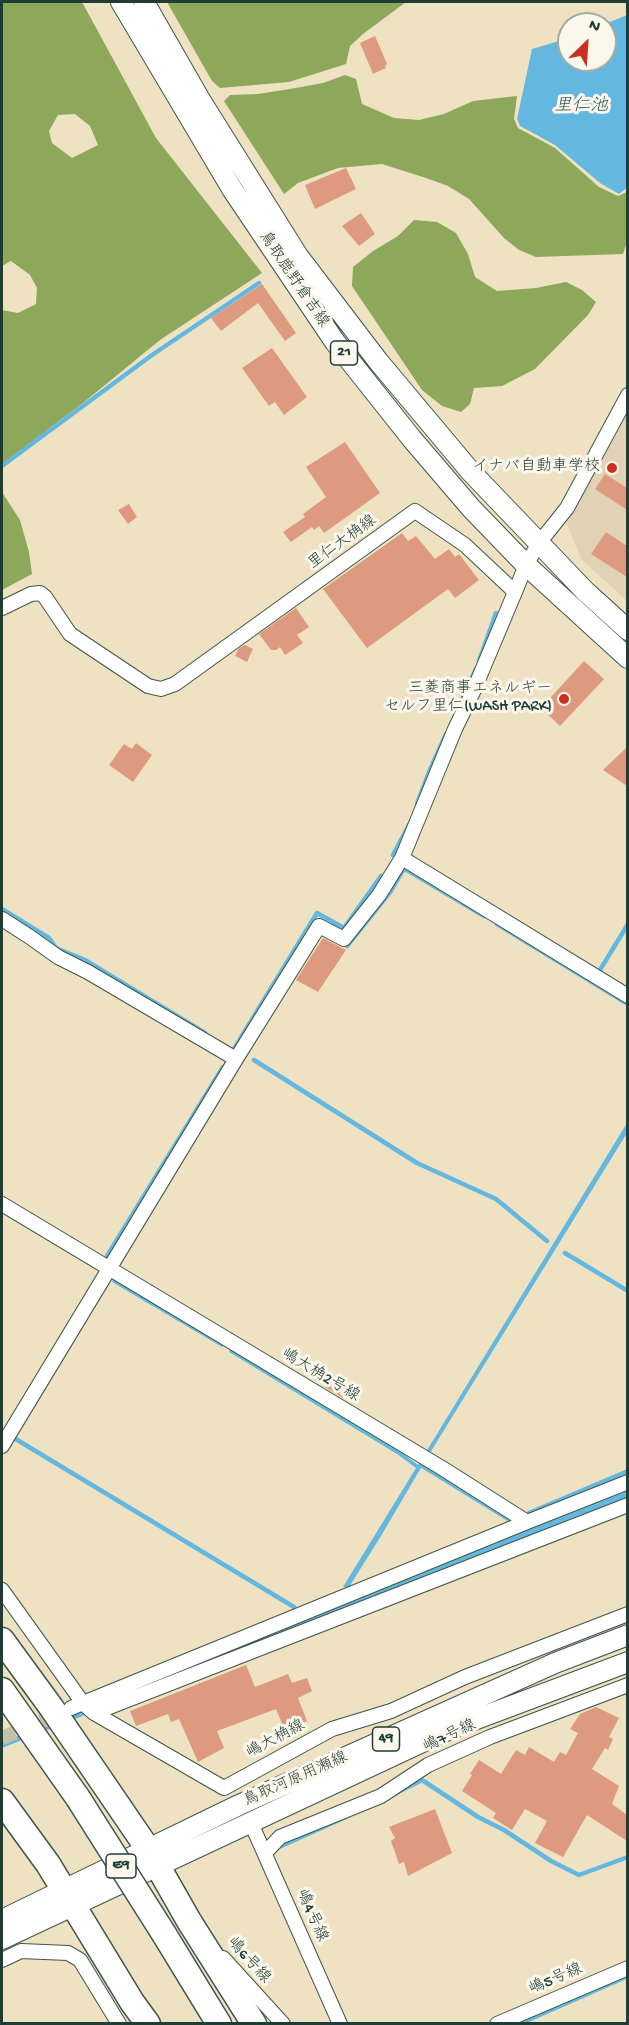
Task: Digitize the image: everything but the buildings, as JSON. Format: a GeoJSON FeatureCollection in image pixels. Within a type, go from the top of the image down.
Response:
{"type":"FeatureCollection","features":[{"type":"Feature","properties":{"kind":"highway"},"geometry":{"type":"LineString","coordinates":[[2,1640],[51,1707],[153,1858],[189,1921],[254,2024]]}},
{"type":"Feature","properties":{"kind":"highway","name":"E9"},"geometry":{"type":"LineString","coordinates":[[2,1690],[219,2024]]}},
{"type":"Feature","properties":{"kind":"highway","name":"E9"},"geometry":{"type":"LineString","coordinates":[[2,1709],[74,1801]]}},
{"type":"Feature","properties":{"kind":"highway"},"geometry":{"type":"LineString","coordinates":[[2,1801],[48,1864],[132,2002],[148,2024]]}},
{"type":"Feature","properties":{"kind":"highway","name":"E9"},"geometry":{"type":"LineString","coordinates":[[160,1936],[208,2024]]}},
{"type":"Feature","properties":{"kind":"main road","name":"鳥取鹿野倉吉線"},"geometry":{"type":"LineString","coordinates":[[121,2],[232,189],[335,342],[412,439],[471,508],[526,565],[627,658]]}},
{"type":"Feature","properties":{"kind":"main road","name":"鳥取鹿野倉吉線"},"geometry":{"type":"LineString","coordinates":[[144,2],[199,98],[298,256],[378,361],[464,464],[586,592],[627,630]]}},
{"type":"Feature","properties":{"kind":"main road","name":"鳥取河原用瀬線"},"geometry":{"type":"LineString","coordinates":[[153,1858],[239,1805],[555,1663],[627,1635]]}},
{"type":"Feature","properties":{"kind":"main road","name":"鳥取河原用瀬線"},"geometry":{"type":"LineString","coordinates":[[2,1939],[69,1898],[153,1858],[251,1823],[450,1729],[627,1662]]}},
{"type":"Feature","properties":{"kind":"main road","name":"鳥取河原用瀬線"},"geometry":{"type":"LineString","coordinates":[[2,1920],[69,1898]]}},
{"type":"Feature","properties":{"kind":"street"},"geometry":{"type":"LineString","coordinates":[[2,1446],[319,926],[344,939],[379,895],[402,858],[526,565],[539,543],[567,508],[627,395]]}},
{"type":"Feature","properties":{"kind":"street","name":"里仁大桷線"},"geometry":{"type":"LineString","coordinates":[[2,608],[31,594],[40,593],[70,634],[148,686],[161,689],[175,684],[415,512],[465,545],[515,592]]}},
{"type":"Feature","properties":{"kind":"street"},"geometry":{"type":"LineString","coordinates":[[402,858],[627,996]]}},
{"type":"Feature","properties":{"kind":"street"},"geometry":{"type":"LineString","coordinates":[[2,919],[58,957],[88,972],[236,1059]]}},
{"type":"Feature","properties":{"kind":"street","name":"嶋大桷2号線"},"geometry":{"type":"LineString","coordinates":[[2,1204],[442,1468],[527,1522]]}},
{"type":"Feature","properties":{"kind":"street"},"geometry":{"type":"LineString","coordinates":[[77,1705],[627,1482]]}},
{"type":"Feature","properties":{"kind":"street"},"geometry":{"type":"LineString","coordinates":[[94,1713],[627,1505]]}},
{"type":"Feature","properties":{"kind":"street"},"geometry":{"type":"LineString","coordinates":[[2,1590],[77,1705],[224,1788],[239,1805]]}},
{"type":"Feature","properties":{"kind":"street","name":"嶋大桷線"},"geometry":{"type":"LineString","coordinates":[[224,1788],[332,1729],[391,1711],[465,1677],[627,1614]]}},
{"type":"Feature","properties":{"kind":"street","name":"嶋7号線"},"geometry":{"type":"LineString","coordinates":[[265,1853],[280,1837],[381,1796],[428,1765],[490,1737],[627,1685]]}},
{"type":"Feature","properties":{"kind":"street","name":"嶋4号線"},"geometry":{"type":"LineString","coordinates":[[251,1823],[340,2024]]}},
{"type":"Feature","properties":{"kind":"street","name":"嶋6号線"},"geometry":{"type":"LineString","coordinates":[[189,1921],[283,2024]]}},
{"type":"Feature","properties":{"kind":"street"},"geometry":{"type":"LineString","coordinates":[[2,1960],[21,1951],[68,1953],[80,1960],[119,2024]]}},
{"type":"Feature","properties":{"kind":"street","name":"嶋5号線"},"geometry":{"type":"LineString","coordinates":[[497,2024],[627,1968]]}},
{"type":"Feature","properties":{"kind":"shaded area","name":"イナバ自動車学校"},"geometry":{"type":"Polygon","coordinates":[[[627,412],[627,601],[581,559],[567,524],[627,412]]]}},
{"type":"Feature","properties":{"kind":"green space"},"geometry":{"type":"Polygon","coordinates":[[[2,2],[82,2],[156,138],[262,273],[160,340],[83,403],[2,464],[2,310],[18,313],[36,304],[37,288],[30,275],[11,261],[2,266],[2,2]],[[75,114],[58,115],[49,131],[52,143],[72,158],[98,145],[90,126],[75,114]]]}},
{"type":"Feature","properties":{"kind":"green space"},"geometry":{"type":"Polygon","coordinates":[[[167,2],[406,2],[350,46],[346,64],[289,82],[220,88],[212,81],[167,2]]]}},
{"type":"Feature","properties":{"kind":"green space"},"geometry":{"type":"Polygon","coordinates":[[[345,75],[356,79],[362,104],[394,118],[419,120],[444,114],[473,101],[517,96],[514,119],[518,128],[555,148],[599,187],[618,196],[627,192],[627,242],[623,254],[536,257],[519,250],[504,238],[469,199],[448,186],[382,164],[338,168],[298,183],[284,194],[224,101],[230,95],[290,89],[323,83],[345,75]]]}},
{"type":"Feature","properties":{"kind":"green space"},"geometry":{"type":"Polygon","coordinates":[[[414,220],[437,222],[456,233],[468,254],[475,277],[497,291],[536,288],[566,282],[582,290],[596,302],[588,315],[535,369],[502,386],[474,388],[470,404],[461,412],[442,406],[422,390],[352,286],[353,267],[373,251],[398,236],[414,220]]]}},
{"type":"Feature","properties":{"kind":"green space"},"geometry":{"type":"Polygon","coordinates":[[[2,492],[20,520],[29,552],[32,574],[2,590],[2,492]]]}},
{"type":"Feature","properties":{"kind":"water","name":"里仁池"},"geometry":{"type":"Polygon","coordinates":[[[627,15],[628,187],[619,194],[600,183],[555,145],[520,126],[517,119],[532,49],[557,42],[557,72],[617,72],[617,19],[627,15]]]}},
{"type":"Feature","properties":{"kind":"water"},"geometry":{"type":"Polygon","coordinates":[[[627,1123],[627,1133],[381,1536],[349,1587],[343,1587],[416,1468],[397,1454],[229,1352],[230,1349],[401,1452],[418,1465],[627,1123]]]}},
{"type":"Feature","properties":{"kind":"water"},"geometry":{"type":"Polygon","coordinates":[[[113,1279],[223,1345],[222,1347],[112,1282],[113,1279]]]}},
{"type":"Feature","properties":{"kind":"water"},"geometry":{"type":"Polygon","coordinates":[[[627,1487],[627,1500],[2,1748],[2,1742],[627,1487]]]}},
{"type":"Feature","properties":{"kind":"waterway"},"geometry":{"type":"LineString","coordinates":[[2,466],[152,355],[259,283]]}},
{"type":"Feature","properties":{"kind":"waterway"},"geometry":{"type":"LineString","coordinates":[[479,661],[496,613]]}},
{"type":"Feature","properties":{"kind":"waterway"},"geometry":{"type":"LineString","coordinates":[[457,710],[476,669]]}},
{"type":"Feature","properties":{"kind":"waterway"},"geometry":{"type":"LineString","coordinates":[[417,804],[446,734]]}},
{"type":"Feature","properties":{"kind":"waterway"},"geometry":{"type":"LineString","coordinates":[[393,855],[410,823]]}},
{"type":"Feature","properties":{"kind":"waterway"},"geometry":{"type":"LineString","coordinates":[[347,946],[391,891],[403,870],[407,870],[484,916]]}},
{"type":"Feature","properties":{"kind":"waterway"},"geometry":{"type":"LineString","coordinates":[[234,1049],[317,913],[344,928],[381,876]]}},
{"type":"Feature","properties":{"kind":"waterway"},"geometry":{"type":"LineString","coordinates":[[2,909],[49,938],[56,948],[85,960],[205,1033]]}},
{"type":"Feature","properties":{"kind":"waterway"},"geometry":{"type":"LineString","coordinates":[[497,924],[628,1004]]}},
{"type":"Feature","properties":{"kind":"waterway"},"geometry":{"type":"LineString","coordinates":[[600,970],[628,924]]}},
{"type":"Feature","properties":{"kind":"waterway"},"geometry":{"type":"LineString","coordinates":[[254,1060],[417,1163],[496,1199],[547,1241]]}},
{"type":"Feature","properties":{"kind":"waterway"},"geometry":{"type":"LineString","coordinates":[[107,1256],[223,1067]]}},
{"type":"Feature","properties":{"kind":"waterway"},"geometry":{"type":"LineString","coordinates":[[565,1253],[628,1291]]}},
{"type":"Feature","properties":{"kind":"waterway"},"geometry":{"type":"LineString","coordinates":[[14,1438],[294,1607]]}},
{"type":"Feature","properties":{"kind":"waterway"},"geometry":{"type":"LineString","coordinates":[[421,1465],[512,1521]]}},
{"type":"Feature","properties":{"kind":"waterway"},"geometry":{"type":"LineString","coordinates":[[529,1513],[628,1471]]}},
{"type":"Feature","properties":{"kind":"waterway"},"geometry":{"type":"LineString","coordinates":[[396,1793],[422,1780],[478,1817],[504,1830],[551,1861],[579,1875],[628,1857]]}},
{"type":"Feature","properties":{"kind":"waterway"},"geometry":{"type":"LineString","coordinates":[[279,1847],[348,1816]]}},
{"type":"Feature","properties":{"kind":"waterway"},"geometry":{"type":"LineString","coordinates":[[519,2024],[628,1976]]}},
{"type":"Feature","properties":{"kind":"tunnel"},"geometry":{"type":"LineString","coordinates":[[2,1738],[61,1713]]}},
{"type":"Feature","properties":{"kind":"place","name":"イナバ自動車学校"},"geometry":{"type":"Point","coordinates":[612,468]}},
{"type":"Feature","properties":{"kind":"place","name":"三菱商事エネルギー セルフ里仁(WASH PARK)"},"geometry":{"type":"Point","coordinates":[564,699]}}]}
